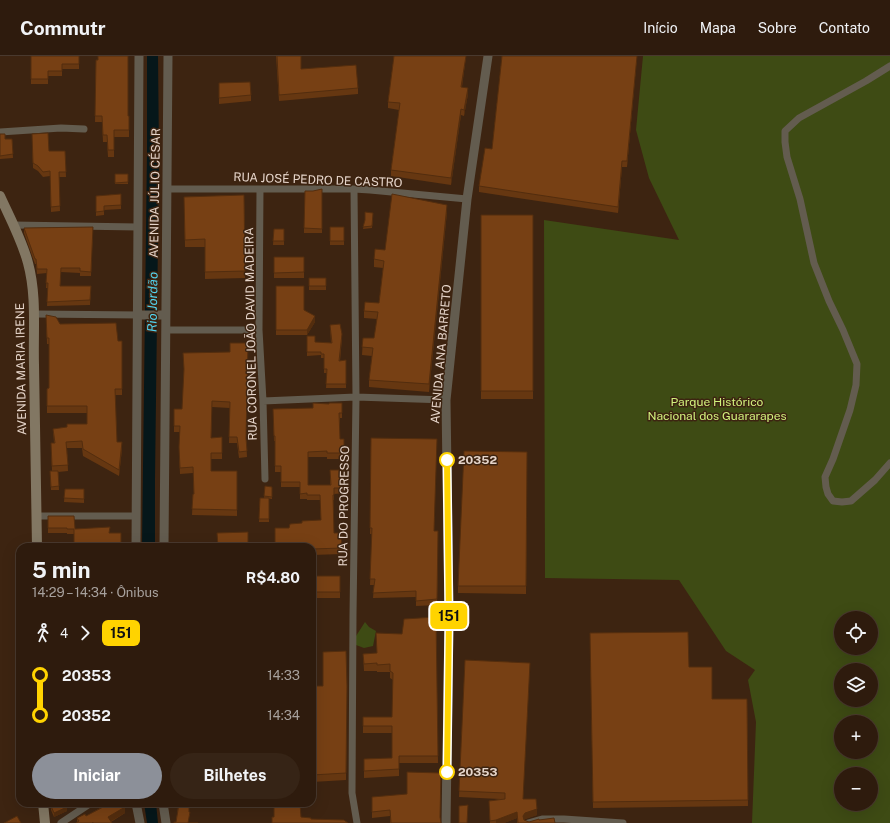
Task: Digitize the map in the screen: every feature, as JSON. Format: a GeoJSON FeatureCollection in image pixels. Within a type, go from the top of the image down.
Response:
{"type":"FeatureCollection","features":[{"type":"Feature","properties":{"kind":"main road","name":"AVENIDA MARIA IRENE"},"geometry":{"type":"LineString","coordinates":[[0,196],[23,247],[28,263],[32,286],[34,314],[36,543]]}},
{"type":"Feature","properties":{"kind":"main road"},"geometry":{"type":"LineString","coordinates":[[43,807],[45,823]]}},
{"type":"Feature","properties":{"kind":"street","name":"AVENIDA JÚLIO CÉSAR"},"geometry":{"type":"LineString","coordinates":[[136,543],[139,315],[139,56]]}},
{"type":"Feature","properties":{"kind":"street","name":"AVENIDA JÚLIO CÉSAR"},"geometry":{"type":"LineString","coordinates":[[164,543],[168,56]]}},
{"type":"Feature","properties":{"kind":"street","name":"AVENIDA ANA BARRETO"},"geometry":{"type":"LineString","coordinates":[[446,823],[449,618],[446,400],[467,199],[488,56]]}},
{"type":"Feature","properties":{"kind":"street"},"geometry":{"type":"LineString","coordinates":[[890,66],[799,118],[785,131],[787,157],[800,199],[814,263],[857,364],[856,384],[850,410],[833,460],[825,476],[828,494],[833,501],[851,501],[875,480],[890,463]]}},
{"type":"Feature","properties":{"kind":"street"},"geometry":{"type":"LineString","coordinates":[[0,132],[61,128],[84,129]]}},
{"type":"Feature","properties":{"kind":"street","name":"RUA CORONEL JOÃO DAVID MADEIRA"},"geometry":{"type":"LineString","coordinates":[[260,188],[259,330],[265,479]]}},
{"type":"Feature","properties":{"kind":"street","name":"RUA JOSÉ PEDRO DE CASTRO"},"geometry":{"type":"LineString","coordinates":[[168,189],[354,189],[467,199]]}},
{"type":"Feature","properties":{"kind":"street","name":"RUA DO PROGRESSO"},"geometry":{"type":"LineString","coordinates":[[354,189],[356,397],[352,793],[357,823]]}},
{"type":"Feature","properties":{"kind":"street"},"geometry":{"type":"LineString","coordinates":[[13,225],[138,227]]}},
{"type":"Feature","properties":{"kind":"street"},"geometry":{"type":"LineString","coordinates":[[34,314],[165,315]]}},
{"type":"Feature","properties":{"kind":"street"},"geometry":{"type":"LineString","coordinates":[[166,330],[259,330]]}},
{"type":"Feature","properties":{"kind":"street"},"geometry":{"type":"LineString","coordinates":[[263,401],[356,397],[446,400]]}},
{"type":"Feature","properties":{"kind":"street"},"geometry":{"type":"LineString","coordinates":[[36,516],[136,516]]}},
{"type":"Feature","properties":{"kind":"street"},"geometry":{"type":"LineString","coordinates":[[61,823],[85,807]]}},
{"type":"Feature","properties":{"kind":"street"},"geometry":{"type":"LineString","coordinates":[[137,807],[140,823]]}},
{"type":"Feature","properties":{"kind":"street"},"geometry":{"type":"LineString","coordinates":[[164,807],[166,823]]}},
{"type":"Feature","properties":{"kind":"street"},"geometry":{"type":"LineString","coordinates":[[528,823],[542,819],[623,823]]}},
{"type":"Feature","properties":{"kind":"green space","name":"Parque Histórico Nacional dos Guararapes"},"geometry":{"type":"Polygon","coordinates":[[[643,56],[890,56],[890,823],[752,823],[756,722],[748,680],[755,670],[726,651],[679,580],[545,578],[544,220],[679,240],[649,178],[636,130],[643,56]]]}},
{"type":"Feature","properties":{"kind":"green space"},"geometry":{"type":"Polygon","coordinates":[[[365,622],[369,627],[376,631],[373,646],[364,648],[356,645],[356,636],[365,622]]]}},
{"type":"Feature","properties":{"kind":"water","name":"Rio Jordão"},"geometry":{"type":"Polygon","coordinates":[[[147,56],[158,56],[159,156],[155,543],[142,543],[147,56]]]}},
{"type":"Feature","properties":{"kind":"water"},"geometry":{"type":"Polygon","coordinates":[[[145,807],[156,807],[158,823],[147,823],[145,807]]]}},
{"type":"Feature","properties":{"kind":"building"},"geometry":{"type":"Polygon","coordinates":[[[31,56],[79,56],[79,64],[62,64],[62,71],[48,71],[48,79],[31,79],[31,56]]]}},
{"type":"Feature","properties":{"kind":"building"},"geometry":{"type":"Polygon","coordinates":[[[98,56],[128,56],[129,130],[114,130],[114,150],[108,150],[107,135],[103,135],[102,116],[95,116],[96,60],[98,60],[98,56]]]}},
{"type":"Feature","properties":{"kind":"building"},"geometry":{"type":"Polygon","coordinates":[[[277,56],[301,56],[301,69],[356,65],[358,88],[279,95],[277,56]]]}},
{"type":"Feature","properties":{"kind":"building"},"geometry":{"type":"Polygon","coordinates":[[[394,56],[466,56],[461,87],[468,88],[464,110],[461,109],[451,178],[391,170],[400,103],[388,102],[394,56]]]}},
{"type":"Feature","properties":{"kind":"building"},"geometry":{"type":"Polygon","coordinates":[[[502,56],[637,56],[627,161],[622,161],[618,207],[479,186],[485,148],[492,149],[502,56]]]}},
{"type":"Feature","properties":{"kind":"building"},"geometry":{"type":"Polygon","coordinates":[[[250,82],[251,95],[219,98],[219,83],[250,82]]]}},
{"type":"Feature","properties":{"kind":"building"},"geometry":{"type":"Polygon","coordinates":[[[48,133],[49,151],[65,151],[66,172],[59,172],[60,206],[51,207],[50,171],[43,172],[33,163],[32,134],[48,133]]]}},
{"type":"Feature","properties":{"kind":"building"},"geometry":{"type":"Polygon","coordinates":[[[0,134],[5,134],[5,139],[12,139],[13,154],[0,156],[0,134]]]}},
{"type":"Feature","properties":{"kind":"building"},"geometry":{"type":"Polygon","coordinates":[[[115,174],[128,174],[128,182],[115,183],[115,174]]]}},
{"type":"Feature","properties":{"kind":"building"},"geometry":{"type":"Polygon","coordinates":[[[322,189],[322,229],[304,228],[305,191],[322,189]]]}},
{"type":"Feature","properties":{"kind":"building"},"geometry":{"type":"Polygon","coordinates":[[[121,194],[121,205],[104,206],[104,211],[96,212],[96,196],[121,194]]]}},
{"type":"Feature","properties":{"kind":"building"},"geometry":{"type":"Polygon","coordinates":[[[392,194],[447,205],[429,384],[369,380],[373,348],[362,347],[363,338],[374,338],[378,312],[364,311],[365,302],[379,303],[384,261],[374,259],[375,249],[385,250],[392,194]]]}},
{"type":"Feature","properties":{"kind":"building"},"geometry":{"type":"Polygon","coordinates":[[[244,195],[245,271],[205,272],[205,239],[185,240],[184,197],[244,195]]]}},
{"type":"Feature","properties":{"kind":"building"},"geometry":{"type":"Polygon","coordinates":[[[365,212],[373,213],[372,226],[363,227],[365,212]]]}},
{"type":"Feature","properties":{"kind":"building"},"geometry":{"type":"Polygon","coordinates":[[[481,215],[533,215],[533,391],[481,391],[481,215]]]}},
{"type":"Feature","properties":{"kind":"building"},"geometry":{"type":"Polygon","coordinates":[[[93,227],[91,272],[80,271],[80,268],[61,268],[60,286],[91,286],[90,300],[47,302],[47,269],[37,269],[36,259],[24,228],[93,227]]]}},
{"type":"Feature","properties":{"kind":"building"},"geometry":{"type":"Polygon","coordinates":[[[330,227],[344,227],[344,241],[330,241],[330,227]]]}},
{"type":"Feature","properties":{"kind":"building"},"geometry":{"type":"Polygon","coordinates":[[[274,229],[284,229],[284,241],[273,241],[274,229]]]}},
{"type":"Feature","properties":{"kind":"building"},"geometry":{"type":"Polygon","coordinates":[[[274,257],[304,257],[304,272],[274,273],[274,257]]]}},
{"type":"Feature","properties":{"kind":"building"},"geometry":{"type":"Polygon","coordinates":[[[309,278],[326,278],[326,286],[309,286],[309,278]]]}},
{"type":"Feature","properties":{"kind":"building"},"geometry":{"type":"Polygon","coordinates":[[[276,286],[304,286],[304,310],[315,316],[307,330],[276,330],[276,286]]]}},
{"type":"Feature","properties":{"kind":"building"},"geometry":{"type":"Polygon","coordinates":[[[46,315],[56,317],[60,324],[116,323],[118,341],[122,341],[122,389],[115,389],[117,442],[122,442],[119,470],[83,449],[82,441],[66,442],[68,465],[52,466],[51,443],[55,443],[53,429],[67,427],[67,424],[87,424],[87,406],[47,406],[47,389],[49,388],[49,338],[47,338],[46,315]]]}},
{"type":"Feature","properties":{"kind":"building"},"geometry":{"type":"Polygon","coordinates":[[[340,324],[342,334],[339,361],[346,360],[346,384],[326,384],[327,369],[324,369],[324,354],[321,354],[321,352],[307,352],[307,336],[315,336],[315,342],[332,343],[330,325],[340,324]]]}},
{"type":"Feature","properties":{"kind":"building"},"geometry":{"type":"Polygon","coordinates":[[[230,343],[248,343],[247,451],[239,452],[237,437],[229,437],[230,402],[212,401],[211,438],[222,437],[222,453],[211,453],[211,471],[237,471],[237,510],[192,509],[194,494],[193,467],[180,468],[180,426],[174,426],[174,409],[182,409],[184,369],[183,353],[230,352],[230,343]]]}},
{"type":"Feature","properties":{"kind":"building"},"geometry":{"type":"Polygon","coordinates":[[[313,403],[342,403],[342,413],[339,413],[340,439],[344,439],[344,453],[327,453],[327,451],[308,452],[308,485],[331,485],[330,470],[344,470],[345,488],[334,488],[333,495],[334,533],[341,533],[342,548],[316,549],[316,543],[275,543],[275,528],[289,528],[290,524],[302,523],[302,521],[321,520],[320,495],[307,495],[307,493],[300,494],[300,482],[281,482],[281,466],[275,466],[273,409],[313,408],[313,403]]]}},
{"type":"Feature","properties":{"kind":"building"},"geometry":{"type":"Polygon","coordinates":[[[371,438],[437,439],[434,531],[438,531],[437,599],[416,601],[416,591],[373,593],[375,579],[370,579],[372,528],[370,528],[371,438]]]}},
{"type":"Feature","properties":{"kind":"building"},"geometry":{"type":"Polygon","coordinates":[[[464,451],[527,452],[526,586],[458,586],[464,451]]]}},
{"type":"Feature","properties":{"kind":"building"},"geometry":{"type":"Polygon","coordinates":[[[50,471],[58,471],[59,486],[51,487],[50,471]]]}},
{"type":"Feature","properties":{"kind":"building"},"geometry":{"type":"Polygon","coordinates":[[[265,486],[272,487],[272,497],[264,496],[265,486]]]}},
{"type":"Feature","properties":{"kind":"building"},"geometry":{"type":"Polygon","coordinates":[[[65,489],[84,489],[84,499],[64,498],[65,489]]]}},
{"type":"Feature","properties":{"kind":"building"},"geometry":{"type":"Polygon","coordinates":[[[260,498],[269,498],[269,519],[259,519],[260,498]]]}},
{"type":"Feature","properties":{"kind":"building"},"geometry":{"type":"Polygon","coordinates":[[[48,516],[74,516],[75,529],[110,527],[109,533],[121,533],[121,543],[74,543],[74,529],[48,528],[48,516]]]}},
{"type":"Feature","properties":{"kind":"building"},"geometry":{"type":"Polygon","coordinates":[[[248,532],[248,543],[218,543],[217,533],[248,532]]]}},
{"type":"Feature","properties":{"kind":"building"},"geometry":{"type":"Polygon","coordinates":[[[316,576],[340,576],[340,592],[316,592],[316,576]]]}},
{"type":"Feature","properties":{"kind":"building"},"geometry":{"type":"Polygon","coordinates":[[[436,617],[438,756],[399,756],[399,769],[364,771],[364,759],[392,758],[392,726],[363,726],[363,717],[392,717],[393,673],[390,671],[390,664],[364,664],[363,654],[377,653],[376,633],[402,634],[404,619],[436,617]]]}},
{"type":"Feature","properties":{"kind":"building"},"geometry":{"type":"Polygon","coordinates":[[[688,632],[689,667],[712,667],[712,699],[747,699],[748,800],[593,802],[590,633],[688,632]]]}},
{"type":"Feature","properties":{"kind":"building"},"geometry":{"type":"Polygon","coordinates":[[[346,651],[346,773],[316,775],[316,686],[323,686],[323,652],[346,651]]]}},
{"type":"Feature","properties":{"kind":"building"},"geometry":{"type":"Polygon","coordinates":[[[465,660],[530,663],[523,799],[536,799],[537,809],[525,813],[523,816],[524,820],[529,822],[539,819],[554,818],[555,823],[518,823],[517,812],[490,821],[489,801],[505,799],[505,793],[459,791],[465,660]]]}},
{"type":"Feature","properties":{"kind":"building"},"geometry":{"type":"Polygon","coordinates":[[[407,772],[441,773],[441,823],[391,823],[390,810],[372,812],[372,797],[407,794],[407,772]]]}},
{"type":"Feature","properties":{"kind":"building"},"geometry":{"type":"Polygon","coordinates":[[[468,805],[467,823],[459,823],[459,806],[468,805]]]}},
{"type":"Feature","properties":{"kind":"building"},"geometry":{"type":"Polygon","coordinates":[[[51,807],[67,807],[54,813],[51,807]]]}},
{"type":"Feature","properties":{"kind":"building"},"geometry":{"type":"Polygon","coordinates":[[[103,807],[125,807],[108,817],[112,823],[76,823],[79,821],[77,818],[85,814],[86,816],[103,807]]]}},
{"type":"Feature","properties":{"kind":"building"},"geometry":{"type":"Polygon","coordinates":[[[178,807],[189,807],[190,812],[188,823],[174,823],[176,822],[178,807]]]}},
{"type":"Feature","properties":{"kind":"building"},"geometry":{"type":"Polygon","coordinates":[[[274,807],[300,807],[301,817],[311,819],[344,820],[348,823],[272,823],[272,817],[274,817],[274,807]]]}},
{"type":"Feature","properties":{"kind":"building"},"geometry":{"type":"Polygon","coordinates":[[[17,816],[21,823],[4,823],[17,816]]]}},
{"type":"Feature","properties":{"kind":"bus line","name":"151"},"geometry":{"type":"LineString","coordinates":[[447,460],[449,618],[447,772]]}},
{"type":"Feature","properties":{"kind":"place","name":"20352"},"geometry":{"type":"Point","coordinates":[447,460]}},
{"type":"Feature","properties":{"kind":"place","name":"20353"},"geometry":{"type":"Point","coordinates":[447,772]}}]}
